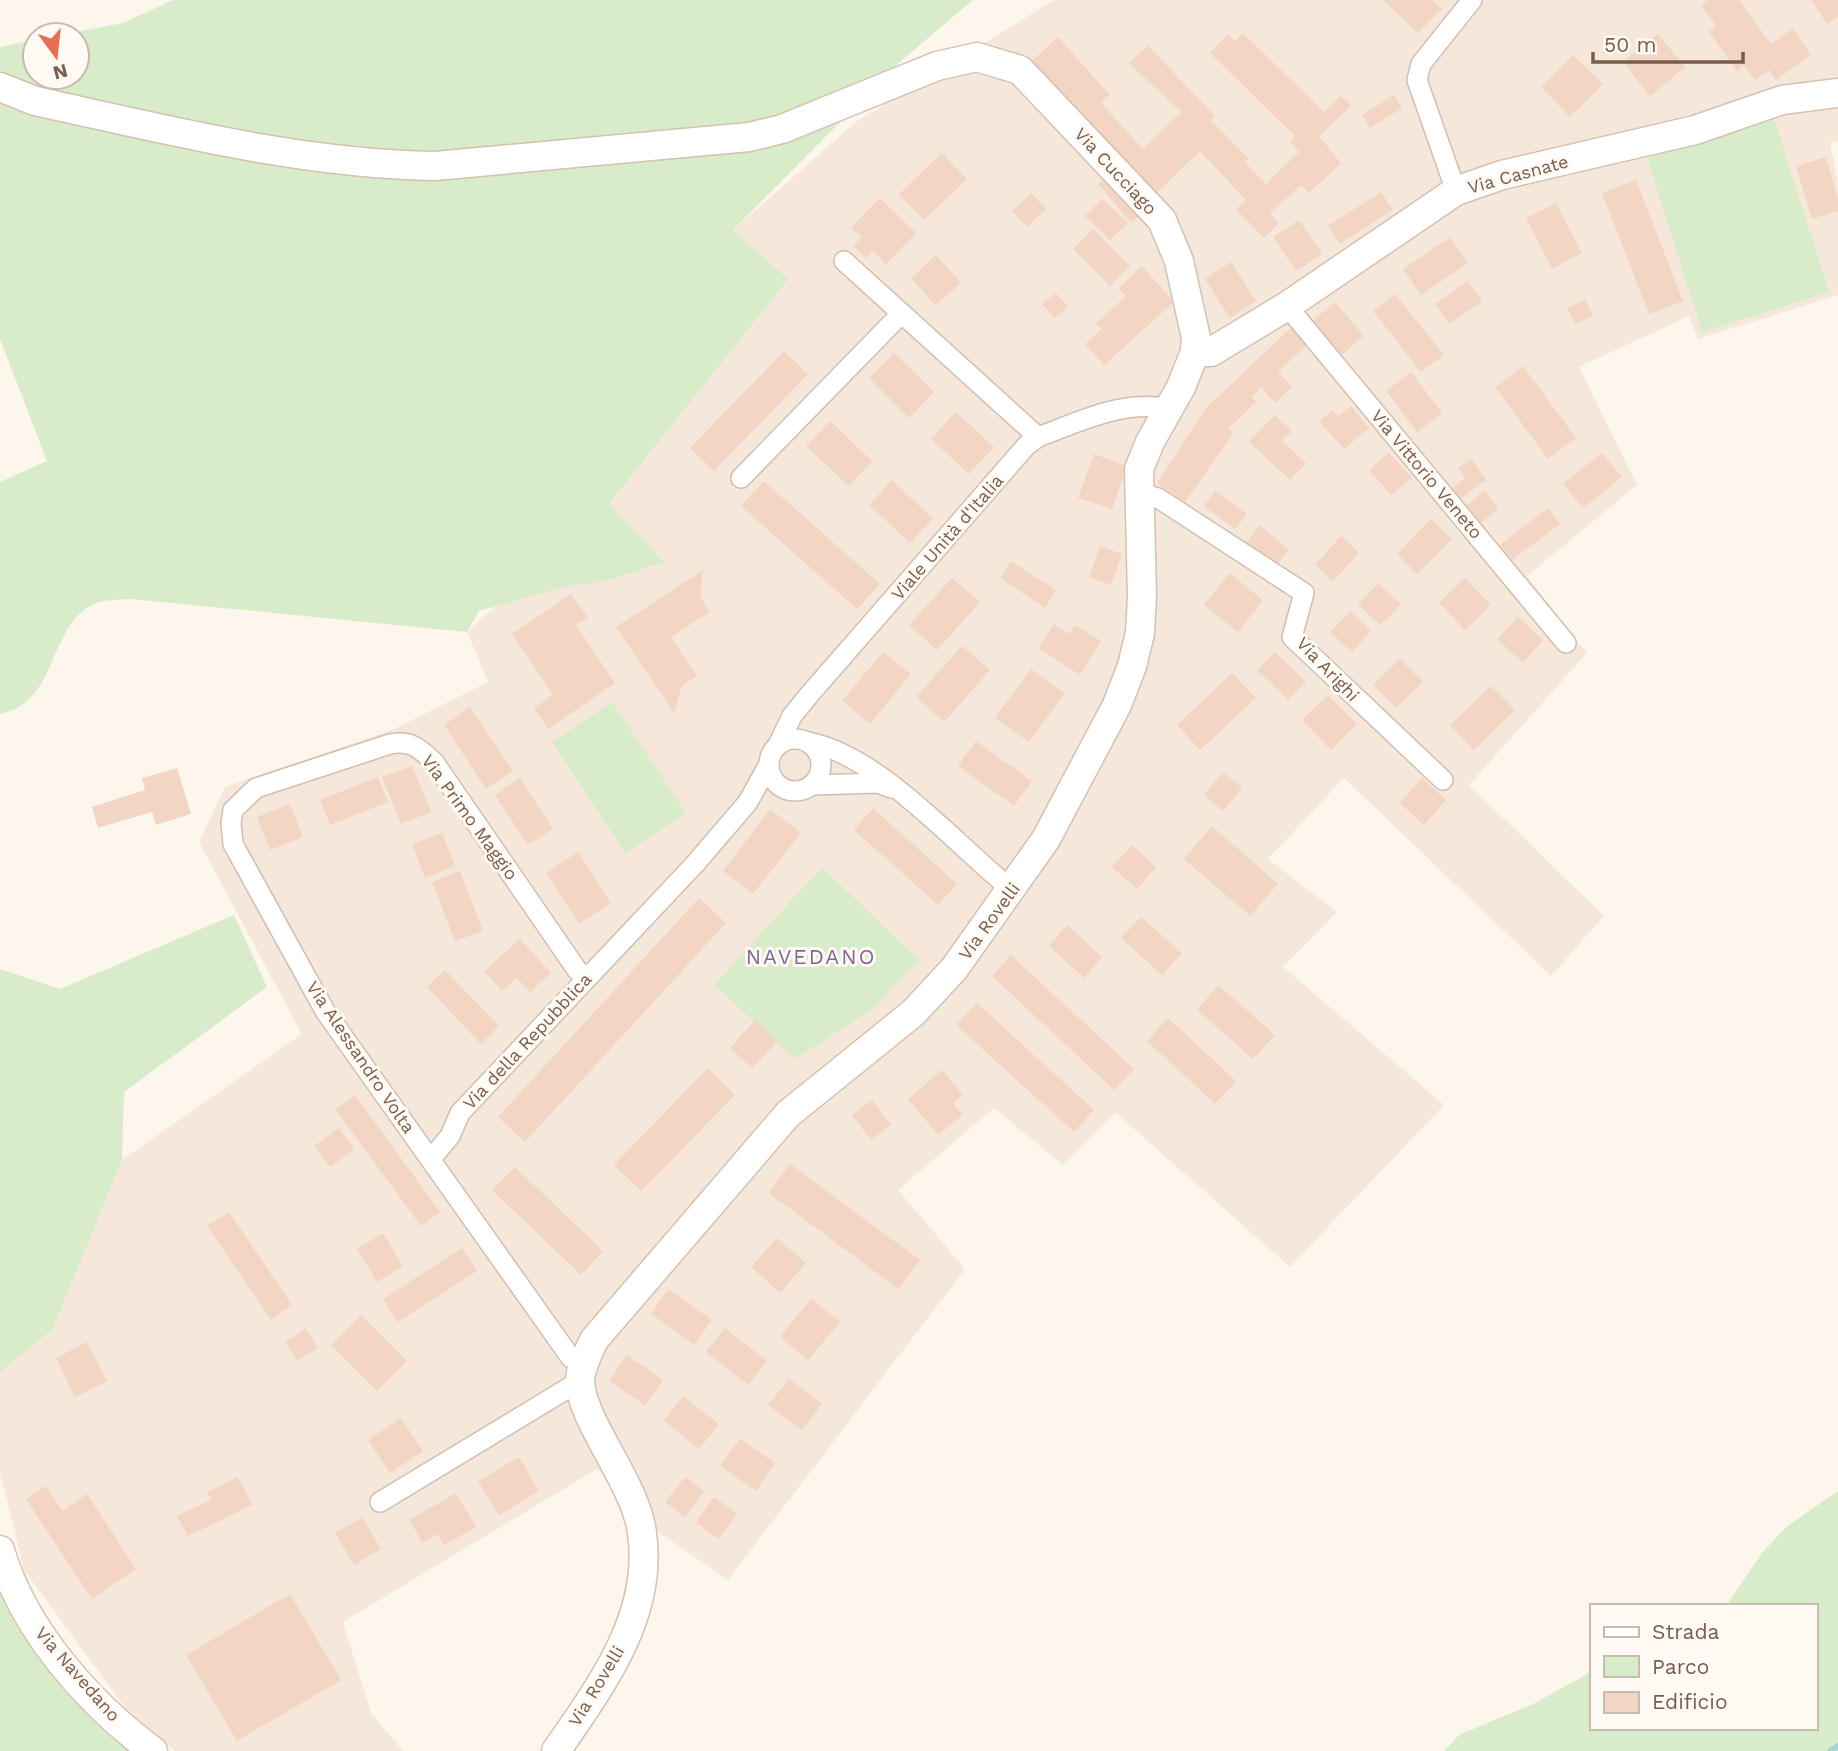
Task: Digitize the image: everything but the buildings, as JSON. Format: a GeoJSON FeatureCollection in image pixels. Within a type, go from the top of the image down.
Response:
{"type":"FeatureCollection","features":[{"type":"Feature","properties":{"kind":"street"},"geometry":{"type":"LineString","coordinates":[[1456,191],[1417,80],[1421,64],[1468,9],[1472,0]]}},
{"type":"Feature","properties":{"kind":"street","name":"Via Cucciago"},"geometry":{"type":"LineString","coordinates":[[0,87],[35,102],[297,156],[386,165],[435,166],[749,137],[782,129],[937,66],[977,57],[998,61],[1020,70],[1162,220],[1179,261],[1196,338],[1195,352]]}},
{"type":"Feature","properties":{"kind":"street","name":"Via Casnate"},"geometry":{"type":"LineString","coordinates":[[1195,352],[1211,352],[1287,306],[1456,191],[1502,174],[1695,130],[1782,100],[1838,93]]}},
{"type":"Feature","properties":{"kind":"street"},"geometry":{"type":"LineString","coordinates":[[844,261],[900,315],[1038,437]]}},
{"type":"Feature","properties":{"kind":"street","name":"Via Vittorio Veneto"},"geometry":{"type":"LineString","coordinates":[[1287,306],[1566,643]]}},
{"type":"Feature","properties":{"kind":"street"},"geometry":{"type":"LineString","coordinates":[[741,478],[900,315]]}},
{"type":"Feature","properties":{"kind":"street","name":"Via Rovelli"},"geometry":{"type":"LineString","coordinates":[[556,1751],[604,1681],[624,1642],[635,1609],[642,1571],[643,1533],[634,1498],[586,1405],[582,1372],[594,1340],[788,1114],[814,1090],[913,1013],[954,969],[1012,890],[1075,789],[1117,705],[1132,666],[1140,633],[1142,597],[1139,469],[1166,408],[1181,387],[1195,352]]}},
{"type":"Feature","properties":{"kind":"street","name":"Viale Unità d'Italia"},"geometry":{"type":"LineString","coordinates":[[778,745],[792,716],[1027,445],[1038,437],[1117,407],[1148,405],[1166,408]]}},
{"type":"Feature","properties":{"kind":"street","name":"Via Arighi"},"geometry":{"type":"LineString","coordinates":[[1138,492],[1158,498],[1304,593],[1293,637],[1443,780]]}},
{"type":"Feature","properties":{"kind":"street"},"geometry":{"type":"LineString","coordinates":[[785,789],[771,774],[769,764],[778,745],[787,740],[821,744],[872,769],[1012,890]]}},
{"type":"Feature","properties":{"kind":"street","name":"Via Primo Maggio"},"geometry":{"type":"LineString","coordinates":[[233,844],[230,823],[233,810],[256,788],[405,741],[418,747],[434,762],[578,970],[586,977]]}},
{"type":"Feature","properties":{"kind":"street"},"geometry":{"type":"LineString","coordinates":[[808,742],[821,758],[821,768],[812,785]]}},
{"type":"Feature","properties":{"kind":"street","name":"Via della Repubblica"},"geometry":{"type":"LineString","coordinates":[[430,1159],[450,1136],[460,1113],[695,864],[748,802],[769,764]]}},
{"type":"Feature","properties":{"kind":"street"},"geometry":{"type":"LineString","coordinates":[[748,802],[761,793],[803,789],[812,785],[878,783],[895,789]]}},
{"type":"Feature","properties":{"kind":"street","name":"Via Alessandro Volta"},"geometry":{"type":"LineString","coordinates":[[233,844],[325,1011],[430,1159]]}},
{"type":"Feature","properties":{"kind":"street"},"geometry":{"type":"LineString","coordinates":[[430,1159],[582,1372]]}},
{"type":"Feature","properties":{"kind":"street","name":"Via Rovelli"},"geometry":{"type":"LineString","coordinates":[[380,1502],[582,1372]]}},
{"type":"Feature","properties":{"kind":"street","name":"Via Navedano"},"geometry":{"type":"LineString","coordinates":[[0,1550],[24,1610],[56,1654],[92,1694],[153,1751]]}},
{"type":"Feature","properties":{"kind":"shaded area"},"geometry":{"type":"Polygon","coordinates":[[[1054,0],[1838,0],[1838,141],[1830,143],[1838,185],[1838,295],[1698,339],[1689,316],[1579,367],[1637,485],[1527,576],[1587,653],[1469,785],[1604,916],[1551,976],[1344,778],[1268,859],[1337,912],[1283,967],[1444,1105],[1290,1267],[1116,1113],[1063,1165],[994,1108],[898,1190],[965,1269],[728,1580],[661,1534],[597,1469],[343,1622],[371,1713],[403,1751],[175,1751],[130,1714],[24,1570],[0,1471],[0,1372],[53,1329],[122,1160],[302,1034],[199,842],[225,787],[392,730],[488,682],[467,632],[609,504],[787,279],[733,230],[856,122],[1054,0]]]}},
{"type":"Feature","properties":{"kind":"green space"},"geometry":{"type":"Polygon","coordinates":[[[173,0],[973,0],[902,60],[733,230],[788,279],[609,504],[664,562],[598,583],[571,585],[479,611],[467,632],[131,599],[103,601],[92,604],[75,619],[32,697],[18,707],[0,714],[0,482],[47,461],[0,339],[0,47],[21,43],[21,91],[91,91],[91,29],[123,23],[173,0]]]}},
{"type":"Feature","properties":{"kind":"green space"},"geometry":{"type":"Polygon","coordinates":[[[1774,118],[1829,292],[1702,332],[1647,158],[1774,118]]]}},
{"type":"Feature","properties":{"kind":"green space"},"geometry":{"type":"Polygon","coordinates":[[[612,702],[686,813],[625,853],[552,742],[612,702]]]}},
{"type":"Feature","properties":{"kind":"green space"},"geometry":{"type":"Polygon","coordinates":[[[822,867],[919,960],[872,1009],[795,1059],[714,985],[822,867]]]}},
{"type":"Feature","properties":{"kind":"green space"},"geometry":{"type":"Polygon","coordinates":[[[234,915],[267,987],[124,1092],[122,1160],[53,1329],[0,1372],[0,969],[60,989],[234,915]]]}},
{"type":"Feature","properties":{"kind":"green space"},"geometry":{"type":"Polygon","coordinates":[[[1838,1491],[1838,1751],[1444,1751],[1459,1735],[1533,1704],[1590,1673],[1590,1730],[1817,1730],[1817,1604],[1727,1604],[1762,1553],[1786,1527],[1838,1491]]]}},
{"type":"Feature","properties":{"kind":"green space"},"geometry":{"type":"Polygon","coordinates":[[[0,1593],[25,1638],[41,1659],[76,1697],[133,1751],[0,1751],[0,1593]]]}},
{"type":"Feature","properties":{"kind":"waterway"},"geometry":{"type":"LineString","coordinates":[[1830,1751],[1838,1746]]}},
{"type":"Feature","properties":{"kind":"district","name":"NAVEDANO"},"geometry":{"type":"Point","coordinates":[811,956]}}]}
